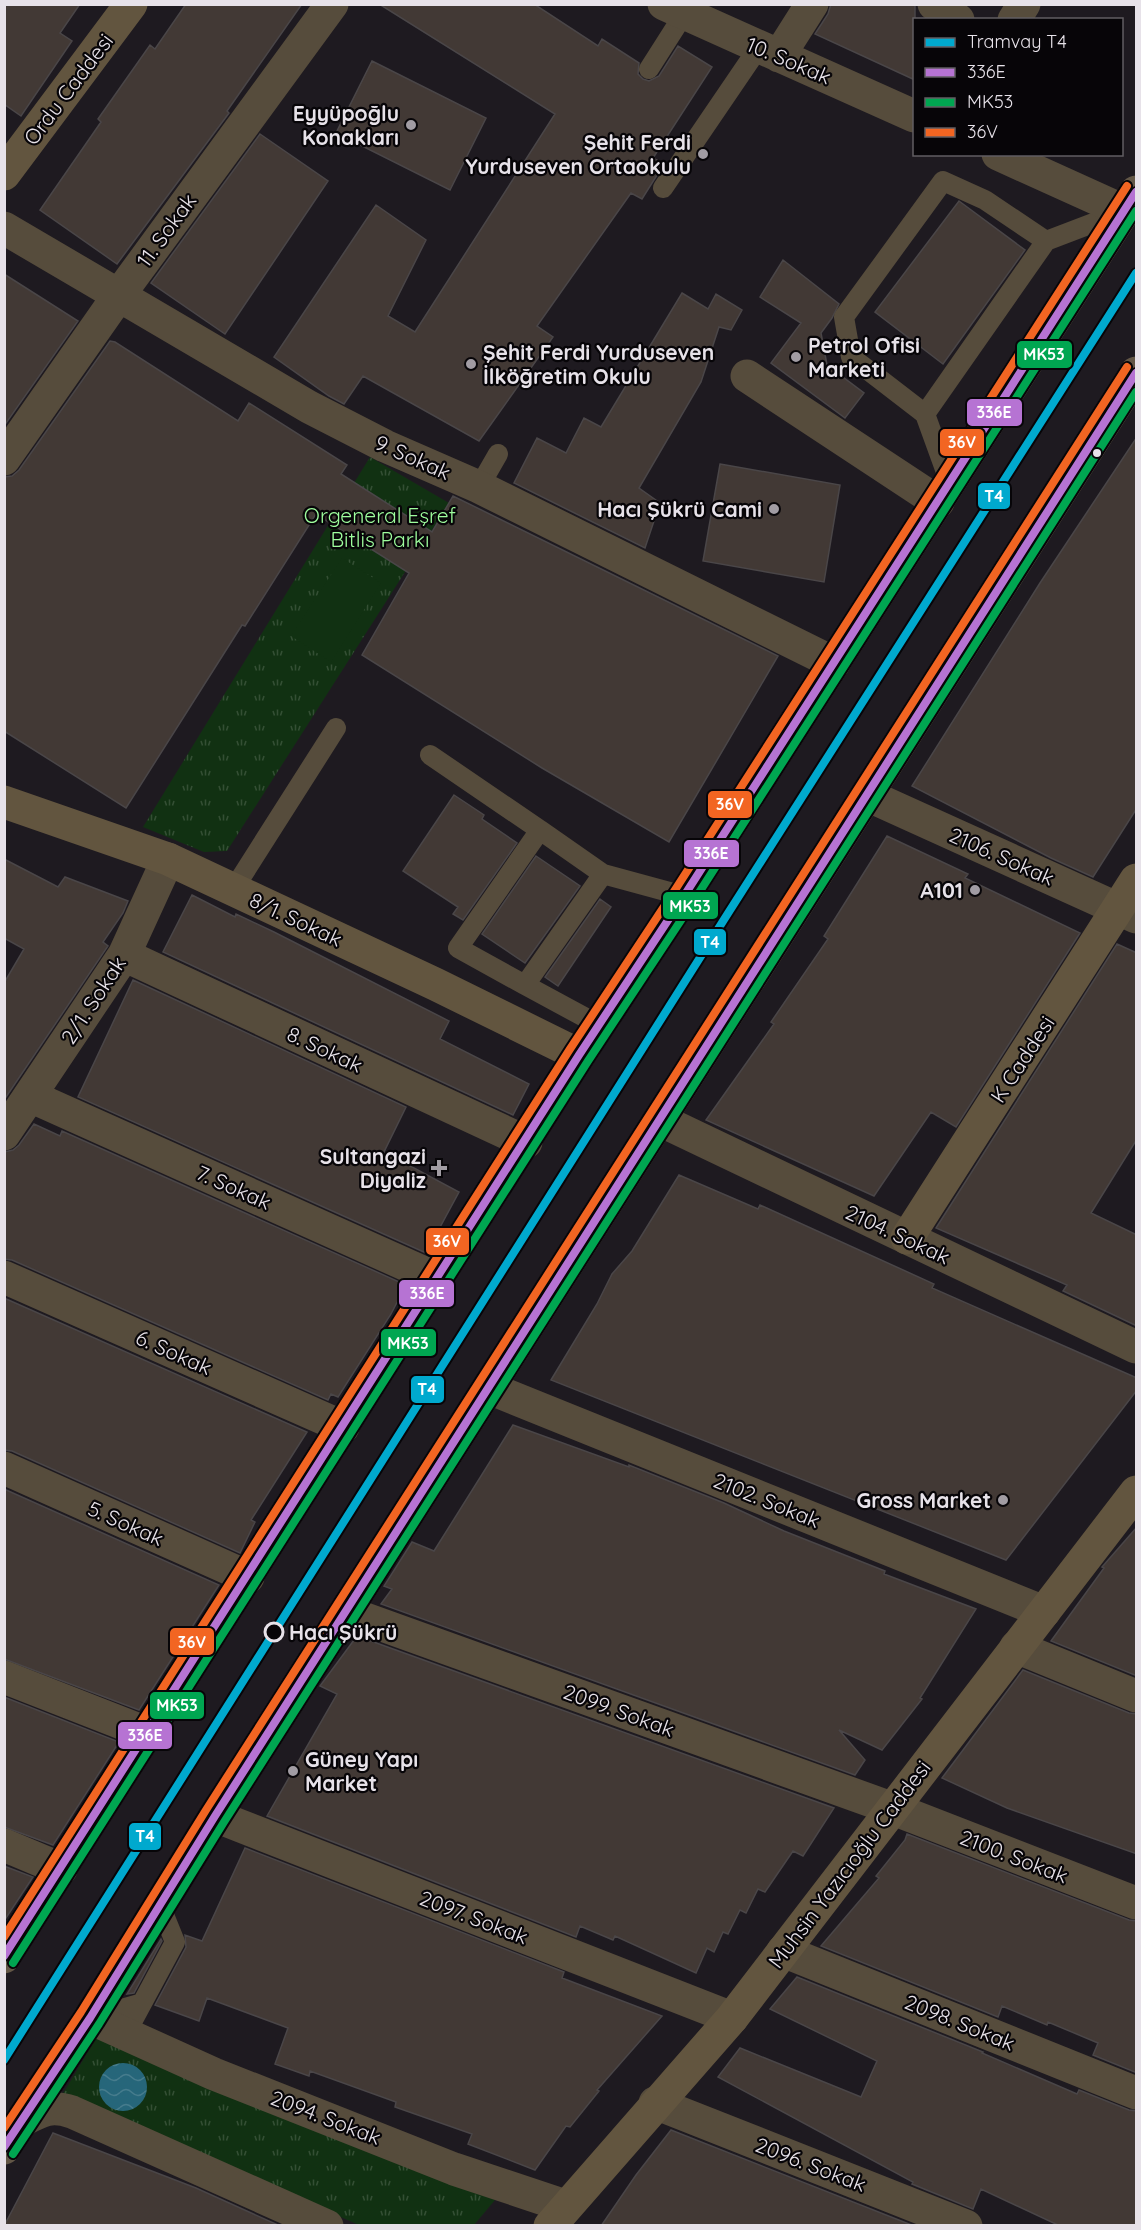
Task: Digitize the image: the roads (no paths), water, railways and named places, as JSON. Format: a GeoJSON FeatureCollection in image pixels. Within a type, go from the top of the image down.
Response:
{"type":"FeatureCollection","features":[{"type":"Feature","properties":{"kind":"main road","name":"Ordu Caddesi"},"geometry":{"type":"LineString","coordinates":[[4,174],[131,4]]}},
{"type":"Feature","properties":{"kind":"main road"},"geometry":{"type":"LineString","coordinates":[[4,1957],[526,1142],[579,1055],[684,896],[1130,201]]}},
{"type":"Feature","properties":{"kind":"main road"},"geometry":{"type":"LineString","coordinates":[[4,2148],[90,2018],[215,1816],[1136,375]]}},
{"type":"Feature","properties":{"kind":"main road","name":"8/1. Sokak"},"geometry":{"type":"LineString","coordinates":[[4,802],[168,859],[435,984],[579,1055]]}},
{"type":"Feature","properties":{"kind":"main road","name":"K Caddesi"},"geometry":{"type":"LineString","coordinates":[[907,1238],[1128,913],[1137,880]]}},
{"type":"Feature","properties":{"kind":"main road","name":"Muhsin Yazıcıoğlu Caddesi"},"geometry":{"type":"LineString","coordinates":[[557,2216],[732,2018],[891,1808],[1136,1494]]}},
{"type":"Feature","properties":{"kind":"street","name":"11. Sokak"},"geometry":{"type":"LineString","coordinates":[[4,459],[119,296],[332,4]]}},
{"type":"Feature","properties":{"kind":"street"},"geometry":{"type":"LineString","coordinates":[[769,52],[812,4]]}},
{"type":"Feature","properties":{"kind":"street"},"geometry":{"type":"LineString","coordinates":[[934,4],[955,18]]}},
{"type":"Feature","properties":{"kind":"street"},"geometry":{"type":"LineString","coordinates":[[1015,18],[1024,4]]}},
{"type":"Feature","properties":{"kind":"street","name":"10. Sokak"},"geometry":{"type":"LineString","coordinates":[[674,9],[913,115]]}},
{"type":"Feature","properties":{"kind":"street"},"geometry":{"type":"LineString","coordinates":[[1004,156],[1130,201]]}},
{"type":"Feature","properties":{"kind":"street","name":"9. Sokak"},"geometry":{"type":"LineString","coordinates":[[4,228],[309,406],[384,446],[479,487],[834,663]]}},
{"type":"Feature","properties":{"kind":"street"},"geometry":{"type":"LineString","coordinates":[[747,376],[944,492]]}},
{"type":"Feature","properties":{"kind":"street","name":"2106. Sokak"},"geometry":{"type":"LineString","coordinates":[[867,795],[1128,913]]}},
{"type":"Feature","properties":{"kind":"street","name":"2/1. Sokak"},"geometry":{"type":"LineString","coordinates":[[4,1134],[124,955],[168,859]]}},
{"type":"Feature","properties":{"kind":"street","name":"8. Sokak"},"geometry":{"type":"LineString","coordinates":[[124,955],[526,1142]]}},
{"type":"Feature","properties":{"kind":"street","name":"7. Sokak"},"geometry":{"type":"LineString","coordinates":[[30,1096],[438,1279]]}},
{"type":"Feature","properties":{"kind":"street","name":"2104. Sokak"},"geometry":{"type":"LineString","coordinates":[[660,1120],[1137,1347]]}},
{"type":"Feature","properties":{"kind":"street","name":"6. Sokak"},"geometry":{"type":"LineString","coordinates":[[4,1277],[343,1427]]}},
{"type":"Feature","properties":{"kind":"street","name":"2102. Sokak"},"geometry":{"type":"LineString","coordinates":[[489,1388],[1044,1612]]}},
{"type":"Feature","properties":{"kind":"street","name":"5. Sokak"},"geometry":{"type":"LineString","coordinates":[[4,1468],[248,1577]]}},
{"type":"Feature","properties":{"kind":"street","name":"2099. Sokak"},"geometry":{"type":"LineString","coordinates":[[346,1612],[891,1808]]}},
{"type":"Feature","properties":{"kind":"street"},"geometry":{"type":"LineString","coordinates":[[1016,1647],[1137,1696]]}},
{"type":"Feature","properties":{"kind":"street"},"geometry":{"type":"LineString","coordinates":[[4,1677],[147,1733]]}},
{"type":"Feature","properties":{"kind":"street","name":"2100. Sokak"},"geometry":{"type":"LineString","coordinates":[[891,1808],[1137,1903]]}},
{"type":"Feature","properties":{"kind":"street","name":"2097. Sokak"},"geometry":{"type":"LineString","coordinates":[[215,1816],[732,2018]]}},
{"type":"Feature","properties":{"kind":"street"},"geometry":{"type":"LineString","coordinates":[[4,1845],[61,1869]]}},
{"type":"Feature","properties":{"kind":"street","name":"2098. Sokak"},"geometry":{"type":"LineString","coordinates":[[783,1951],[1137,2093]]}},
{"type":"Feature","properties":{"kind":"street","name":"2094. Sokak"},"geometry":{"type":"LineString","coordinates":[[90,2018],[214,2074],[454,2169],[557,2216]]}},
{"type":"Feature","properties":{"kind":"street","name":"2096. Sokak"},"geometry":{"type":"LineString","coordinates":[[655,2103],[966,2226]]}},
{"type":"Feature","properties":{"kind":"street"},"geometry":{"type":"LineString","coordinates":[[23,2120],[41,2111],[58,2108],[72,2112],[327,2226]]}},
{"type":"Feature","properties":{"kind":"lane"},"geometry":{"type":"LineString","coordinates":[[648,69],[674,9]]}},
{"type":"Feature","properties":{"kind":"lane"},"geometry":{"type":"LineString","coordinates":[[663,188],[769,52]]}},
{"type":"Feature","properties":{"kind":"lane"},"geometry":{"type":"LineString","coordinates":[[944,492],[925,414],[851,357],[844,317],[943,181],[985,200],[1046,241]]}},
{"type":"Feature","properties":{"kind":"lane"},"geometry":{"type":"LineString","coordinates":[[925,414],[1046,241],[1130,201]]}},
{"type":"Feature","properties":{"kind":"lane"},"geometry":{"type":"LineString","coordinates":[[479,487],[498,454]]}},
{"type":"Feature","properties":{"kind":"lane"},"geometry":{"type":"LineString","coordinates":[[233,890],[336,728]]}},
{"type":"Feature","properties":{"kind":"lane"},"geometry":{"type":"LineString","coordinates":[[430,756],[603,874],[684,896]]}},
{"type":"Feature","properties":{"kind":"lane"},"geometry":{"type":"LineString","coordinates":[[540,830],[458,948],[599,1025]]}},
{"type":"Feature","properties":{"kind":"lane"},"geometry":{"type":"LineString","coordinates":[[525,985],[603,874]]}},
{"type":"Feature","properties":{"kind":"lane"},"geometry":{"type":"LineString","coordinates":[[125,2035],[175,1942],[160,1905]]}},
{"type":"Feature","properties":{"kind":"lane"},"geometry":{"type":"LineString","coordinates":[[90,2018],[142,2003]]}},
{"type":"Feature","properties":{"kind":"water"},"geometry":{"type":"Polygon","coordinates":[[[118,2063],[128,2063],[140,2070],[147,2082],[147,2092],[140,2104],[128,2111],[118,2111],[103,2100],[99,2092],[99,2082],[110,2067],[118,2063]]]}},
{"type":"Feature","properties":{"kind":"tram line","name":"T4"},"geometry":{"type":"LineString","coordinates":[[4,2060],[725,918],[1136,273]]}},
{"type":"Feature","properties":{"kind":"place","name":"Eyyüpoğlu Konakları"},"geometry":{"type":"Point","coordinates":[411,125]}},
{"type":"Feature","properties":{"kind":"place","name":"Şehit Ferdi Yurduseven Ortaokulu"},"geometry":{"type":"Point","coordinates":[703,154]}},
{"type":"Feature","properties":{"kind":"place","name":"Petrol Ofisi Marketi"},"geometry":{"type":"Point","coordinates":[796,357]}},
{"type":"Feature","properties":{"kind":"place","name":"Şehit Ferdi Yurduseven İlköğretim Okulu"},"geometry":{"type":"Point","coordinates":[471,364]}},
{"type":"Feature","properties":{"kind":"place","name":"Hacı Şükrü Cami"},"geometry":{"type":"Point","coordinates":[774,509]}},
{"type":"Feature","properties":{"kind":"place","name":"A101"},"geometry":{"type":"Point","coordinates":[975,890]}},
{"type":"Feature","properties":{"kind":"place","name":"Sultangazi Diyaliz"},"geometry":{"type":"Point","coordinates":[439,1168]}},
{"type":"Feature","properties":{"kind":"place","name":"Gross Market"},"geometry":{"type":"Point","coordinates":[1003,1500]}},
{"type":"Feature","properties":{"kind":"place","name":"Hacı Şükrü"},"geometry":{"type":"Point","coordinates":[274,1632]}},
{"type":"Feature","properties":{"kind":"place","name":"Güney Yapı Market"},"geometry":{"type":"Point","coordinates":[293,1771]}},
{"type":"Feature","properties":{"kind":"park label","name":"Orgeneral Eşref Bitlis Parkı"},"geometry":{"type":"Point","coordinates":[380,527]}}]}
